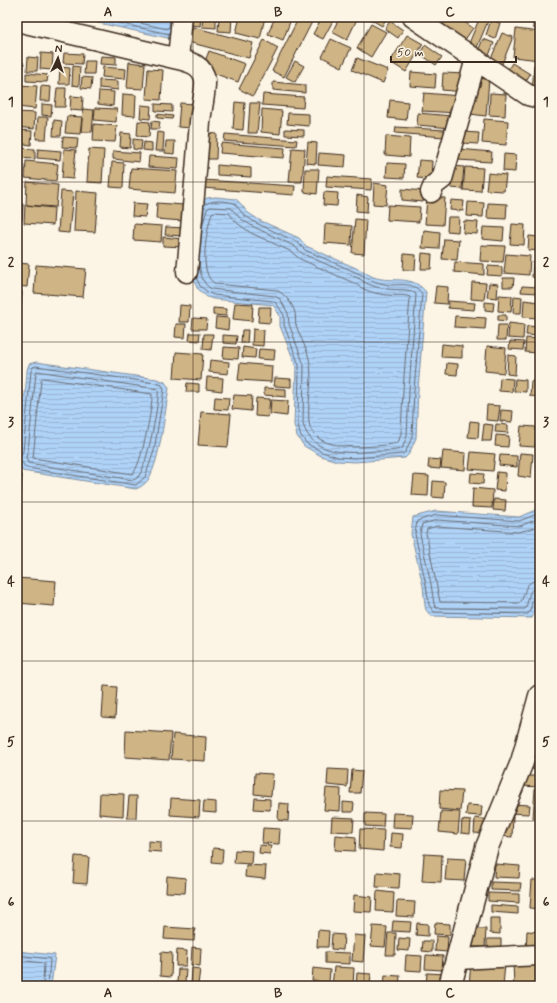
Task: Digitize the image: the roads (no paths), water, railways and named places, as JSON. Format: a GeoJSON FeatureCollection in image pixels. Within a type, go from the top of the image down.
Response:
{"type":"FeatureCollection","features":[{"type":"Feature","properties":{"kind":"main road"},"geometry":{"type":"LineString","coordinates":[[450,986],[487,847],[522,762],[528,734],[540,696]]}},
{"type":"Feature","properties":{"kind":"street"},"geometry":{"type":"LineString","coordinates":[[178,59],[182,17]]}},
{"type":"Feature","properties":{"kind":"street"},"geometry":{"type":"LineString","coordinates":[[413,17],[528,95],[540,98]]}},
{"type":"Feature","properties":{"kind":"street"},"geometry":{"type":"LineString","coordinates":[[17,21],[178,59],[198,66],[205,80],[200,120],[187,272]]}},
{"type":"Feature","properties":{"kind":"street"},"geometry":{"type":"LineString","coordinates":[[431,192],[434,185],[442,179],[476,59]]}},
{"type":"Feature","properties":{"kind":"street"},"geometry":{"type":"LineString","coordinates":[[457,958],[540,955]]}},
{"type":"Feature","properties":{"kind":"water"},"geometry":{"type":"Polygon","coordinates":[[[71,17],[179,17],[177,40],[71,17]]]}},
{"type":"Feature","properties":{"kind":"water"},"geometry":{"type":"Polygon","coordinates":[[[216,197],[236,199],[247,212],[259,220],[299,238],[306,246],[365,272],[372,277],[412,282],[419,285],[426,292],[418,390],[416,438],[409,454],[405,458],[355,462],[337,461],[321,456],[304,446],[297,436],[294,425],[296,366],[280,326],[280,316],[273,305],[213,299],[207,297],[197,288],[192,276],[201,202],[207,198],[216,197]]]}},
{"type":"Feature","properties":{"kind":"water"},"geometry":{"type":"Polygon","coordinates":[[[36,362],[157,379],[165,382],[169,388],[159,449],[152,472],[144,484],[136,489],[22,471],[19,452],[27,370],[29,364],[36,362]]]}},
{"type":"Feature","properties":{"kind":"water"},"geometry":{"type":"Polygon","coordinates":[[[540,508],[541,565],[539,595],[532,618],[431,616],[426,610],[425,606],[423,586],[411,534],[413,517],[436,511],[519,517],[540,508]]]}},
{"type":"Feature","properties":{"kind":"water"},"geometry":{"type":"Polygon","coordinates":[[[17,951],[55,955],[51,986],[17,986],[17,951]]]}}]}
